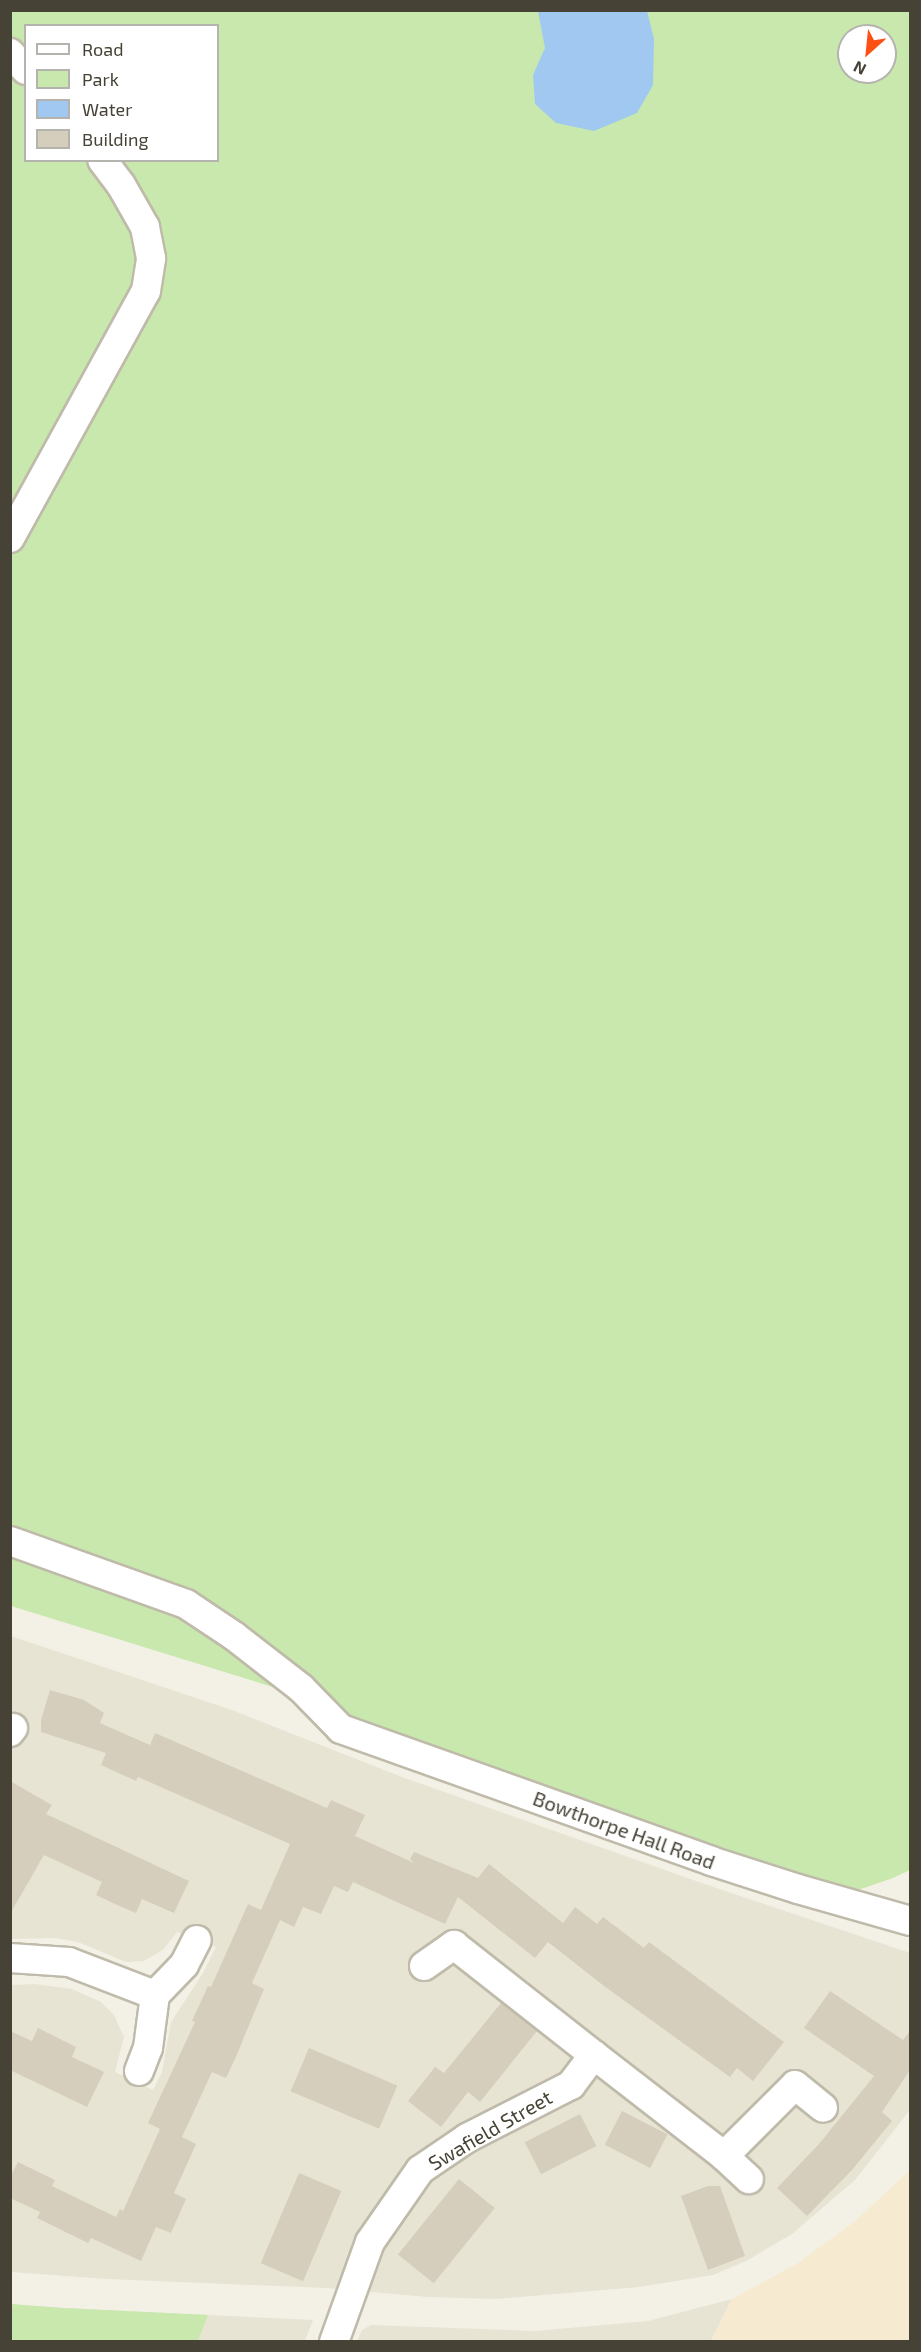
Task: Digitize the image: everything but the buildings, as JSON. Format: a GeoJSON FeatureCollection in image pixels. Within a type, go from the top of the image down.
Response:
{"type":"FeatureCollection","features":[{"type":"Feature","properties":{"kind":"street"},"geometry":{"type":"LineString","coordinates":[[10,52],[24,68]]}},
{"type":"Feature","properties":{"kind":"street"},"geometry":{"type":"LineString","coordinates":[[10,538],[146,291],[151,258],[145,227],[122,185],[104,162]]}},
{"type":"Feature","properties":{"kind":"street","name":"Bowthorpe Hall Road"},"geometry":{"type":"LineString","coordinates":[[10,1541],[186,1604],[234,1636],[301,1688],[341,1729],[711,1861],[910,1920]]}},
{"type":"Feature","properties":{"kind":"street"},"geometry":{"type":"LineString","coordinates":[[139,2071],[148,2048],[155,1995],[184,1965],[197,1940]]}},
{"type":"Feature","properties":{"kind":"street"},"geometry":{"type":"LineString","coordinates":[[424,1966],[454,1946],[724,2156],[749,2179]]}},
{"type":"Feature","properties":{"kind":"street"},"geometry":{"type":"LineString","coordinates":[[10,1958],[69,1962],[155,1995]]}},
{"type":"Feature","properties":{"kind":"street","name":"Swafield Street"},"geometry":{"type":"LineString","coordinates":[[334,2342],[370,2242],[420,2170],[467,2138],[571,2085],[594,2055]]}},
{"type":"Feature","properties":{"kind":"street"},"geometry":{"type":"LineString","coordinates":[[724,2156],[795,2085],[823,2108]]}},
{"type":"Feature","properties":{"kind":"shaded area"},"geometry":{"type":"Polygon","coordinates":[[[11,1636],[232,1710],[402,1777],[696,1881],[910,1953],[910,2110],[855,2180],[792,2234],[746,2261],[713,2275],[639,2287],[495,2299],[11,2272],[10,1985],[35,1984],[72,1989],[101,2002],[114,2015],[124,2037],[115,2072],[153,2090],[162,2072],[171,2022],[203,1973],[216,1947],[177,1932],[163,1950],[144,1961],[126,1962],[78,1942],[55,1938],[11,1939],[11,1636]]]}},
{"type":"Feature","properties":{"kind":"shaded area"},"geometry":{"type":"Polygon","coordinates":[[[910,2170],[910,2341],[711,2341],[732,2299],[798,2263],[854,2222],[910,2170]]]}},
{"type":"Feature","properties":{"kind":"shaded area"},"geometry":{"type":"Polygon","coordinates":[[[732,2299],[711,2341],[357,2341],[362,2330],[371,2325],[535,2331],[648,2321],[732,2299]]]}},
{"type":"Feature","properties":{"kind":"shaded area"},"geometry":{"type":"Polygon","coordinates":[[[10,2304],[313,2320],[305,2341],[11,2341],[10,2304]]]}},
{"type":"Feature","properties":{"kind":"green space"},"geometry":{"type":"Polygon","coordinates":[[[10,11],[910,11],[910,1870],[858,1890],[827,1887],[329,1711],[273,1687],[11,1606],[10,11]]]}},
{"type":"Feature","properties":{"kind":"green space"},"geometry":{"type":"Polygon","coordinates":[[[10,2304],[208,2315],[198,2341],[11,2341],[10,2304]]]}},
{"type":"Feature","properties":{"kind":"water"},"geometry":{"type":"Polygon","coordinates":[[[538,11],[647,11],[654,39],[653,85],[637,113],[594,131],[556,123],[535,104],[533,75],[545,48],[538,11]]]}}]}
